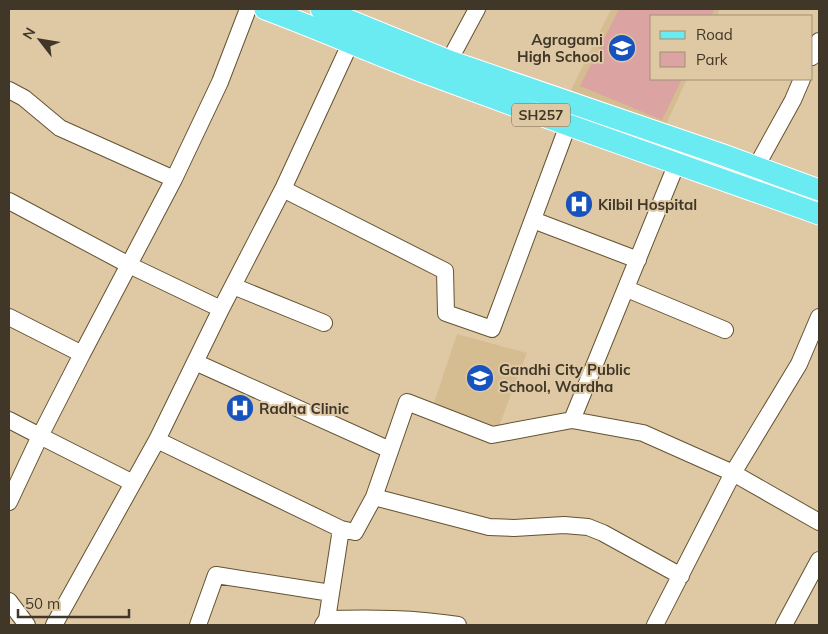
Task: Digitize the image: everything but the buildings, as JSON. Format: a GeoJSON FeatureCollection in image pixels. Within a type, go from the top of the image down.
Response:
{"type":"FeatureCollection","features":[{"type":"Feature","properties":{"kind":"main road","name":"SH257"},"geometry":{"type":"LineString","coordinates":[[265,9],[350,44],[568,125],[819,214]]}},
{"type":"Feature","properties":{"kind":"main road","name":"SH257"},"geometry":{"type":"LineString","coordinates":[[320,9],[449,61],[819,190]]}},
{"type":"Feature","properties":{"kind":"street"},"geometry":{"type":"LineString","coordinates":[[9,502],[40,436],[174,179],[220,82],[248,9]]}},
{"type":"Feature","properties":{"kind":"street"},"geometry":{"type":"LineString","coordinates":[[449,61],[477,9]]}},
{"type":"Feature","properties":{"kind":"street"},"geometry":{"type":"LineString","coordinates":[[813,55],[819,41]]}},
{"type":"Feature","properties":{"kind":"street"},"geometry":{"type":"LineString","coordinates":[[54,625],[157,440],[221,309],[284,189],[350,44]]}},
{"type":"Feature","properties":{"kind":"street"},"geometry":{"type":"LineString","coordinates":[[756,167],[793,100],[802,80]]}},
{"type":"Feature","properties":{"kind":"street"},"geometry":{"type":"LineString","coordinates":[[9,90],[24,98],[60,128],[174,179]]}},
{"type":"Feature","properties":{"kind":"street"},"geometry":{"type":"LineString","coordinates":[[284,189],[444,271],[446,313],[492,329],[568,125]]}},
{"type":"Feature","properties":{"kind":"street"},"geometry":{"type":"LineString","coordinates":[[572,420],[677,163]]}},
{"type":"Feature","properties":{"kind":"street"},"geometry":{"type":"LineString","coordinates":[[9,201],[129,265],[221,309]]}},
{"type":"Feature","properties":{"kind":"street"},"geometry":{"type":"LineString","coordinates":[[533,220],[638,260]]}},
{"type":"Feature","properties":{"kind":"street"},"geometry":{"type":"LineString","coordinates":[[233,286],[324,323]]}},
{"type":"Feature","properties":{"kind":"street"},"geometry":{"type":"LineString","coordinates":[[627,289],[725,330]]}},
{"type":"Feature","properties":{"kind":"street"},"geometry":{"type":"LineString","coordinates":[[9,317],[82,354]]}},
{"type":"Feature","properties":{"kind":"street"},"geometry":{"type":"LineString","coordinates":[[655,625],[733,473],[799,364],[819,318]]}},
{"type":"Feature","properties":{"kind":"street"},"geometry":{"type":"LineString","coordinates":[[195,362],[390,450]]}},
{"type":"Feature","properties":{"kind":"street"},"geometry":{"type":"LineString","coordinates":[[157,440],[342,529],[355,532],[374,497],[407,402],[492,435],[572,420],[643,433],[733,473],[819,522]]}},
{"type":"Feature","properties":{"kind":"street"},"geometry":{"type":"LineString","coordinates":[[9,420],[134,483]]}},
{"type":"Feature","properties":{"kind":"street"},"geometry":{"type":"LineString","coordinates":[[374,497],[489,527],[514,528],[564,524],[588,527],[603,533],[681,576]]}},
{"type":"Feature","properties":{"kind":"street"},"geometry":{"type":"LineString","coordinates":[[342,529],[325,622],[365,618],[458,625]]}},
{"type":"Feature","properties":{"kind":"street"},"geometry":{"type":"LineString","coordinates":[[784,625],[819,560]]}},
{"type":"Feature","properties":{"kind":"street"},"geometry":{"type":"LineString","coordinates":[[198,625],[216,575],[331,593]]}},
{"type":"Feature","properties":{"kind":"street"},"geometry":{"type":"LineString","coordinates":[[9,601],[27,625]]}},
{"type":"Feature","properties":{"kind":"shaded area","name":"Agragami High School"},"geometry":{"type":"Polygon","coordinates":[[[611,9],[720,9],[717,15],[650,15],[650,80],[687,80],[664,129],[571,90],[611,9]]]}},
{"type":"Feature","properties":{"kind":"shaded area","name":"Gandhi City Public School, Wardha"},"geometry":{"type":"Polygon","coordinates":[[[457,334],[527,353],[498,429],[434,403],[457,334]]]}},
{"type":"Feature","properties":{"kind":"green space","name":"Agragami High School"},"geometry":{"type":"Polygon","coordinates":[[[619,9],[715,9],[712,15],[650,15],[650,80],[682,80],[662,120],[580,86],[619,9]]]}},
{"type":"Feature","properties":{"kind":"place","name":"Agragami High School"},"geometry":{"type":"Point","coordinates":[622,48]}},
{"type":"Feature","properties":{"kind":"place","name":"Kilbil Hospital"},"geometry":{"type":"Point","coordinates":[579,204]}},
{"type":"Feature","properties":{"kind":"place","name":"Gandhi City Public School, Wardha"},"geometry":{"type":"Point","coordinates":[480,378]}},
{"type":"Feature","properties":{"kind":"place","name":"Radha Clinic"},"geometry":{"type":"Point","coordinates":[240,408]}}]}
